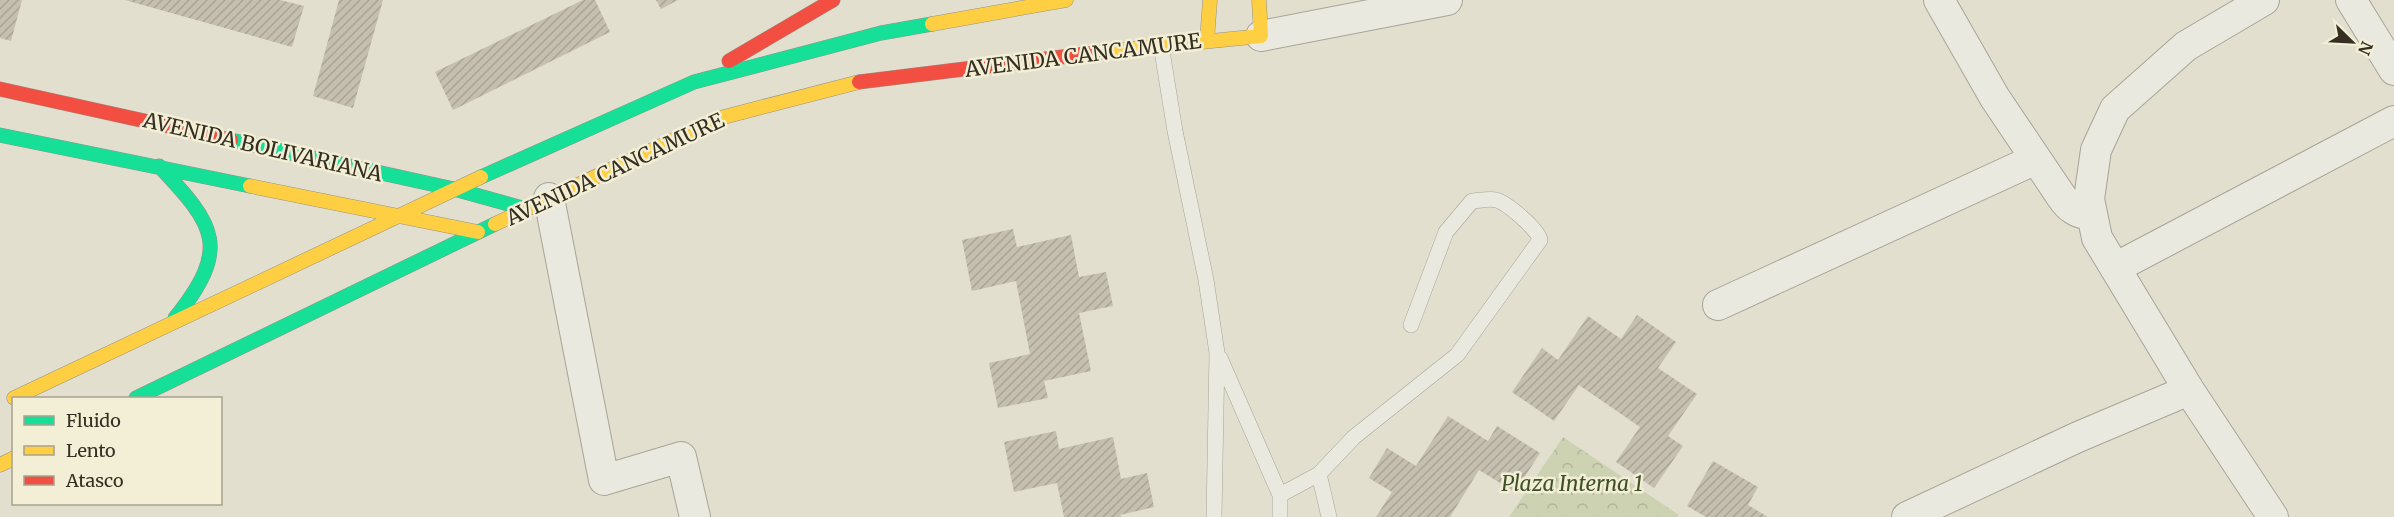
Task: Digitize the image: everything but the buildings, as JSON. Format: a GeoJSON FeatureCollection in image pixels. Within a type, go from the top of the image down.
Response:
{"type":"FeatureCollection","features":[{"type":"Feature","properties":{"kind":"main road"},"geometry":{"type":"LineString","coordinates":[[694,82],[833,0]]}},
{"type":"Feature","properties":{"kind":"main road","name":"AVENIDA CANCAMURE"},"geometry":{"type":"LineString","coordinates":[[18,397],[454,189],[694,82],[881,33],[1066,0]]}},
{"type":"Feature","properties":{"kind":"main road"},"geometry":{"type":"LineString","coordinates":[[1207,40],[1210,0]]}},
{"type":"Feature","properties":{"kind":"main road"},"geometry":{"type":"LineString","coordinates":[[1260,0],[1261,36]]}},
{"type":"Feature","properties":{"kind":"main road","name":"AVENIDA CANCAMURE"},"geometry":{"type":"LineString","coordinates":[[140,397],[478,232],[720,118],[869,79],[1161,45],[1261,36]]}},
{"type":"Feature","properties":{"kind":"main road","name":"AVENIDA BOLIVARIANA"},"geometry":{"type":"LineString","coordinates":[[0,89],[454,189],[537,204]]}},
{"type":"Feature","properties":{"kind":"main road","name":"AVENIDA BOLIVARIANA"},"geometry":{"type":"LineString","coordinates":[[0,135],[478,232]]}},
{"type":"Feature","properties":{"kind":"main road"},"geometry":{"type":"LineString","coordinates":[[159,166],[190,198],[202,216],[212,239],[210,267],[194,297],[170,324]]}},
{"type":"Feature","properties":{"kind":"street","name":"AVENIDA CANCAMURE"},"geometry":{"type":"LineString","coordinates":[[1261,36],[1447,0]]}},
{"type":"Feature","properties":{"kind":"street"},"geometry":{"type":"LineString","coordinates":[[1939,0],[1995,98],[2068,206],[2078,214],[2091,215]]}},
{"type":"Feature","properties":{"kind":"street"},"geometry":{"type":"LineString","coordinates":[[2264,0],[2186,46],[2115,109],[2096,150],[2089,199],[2097,238],[2189,390],[2273,517]]}},
{"type":"Feature","properties":{"kind":"street"},"geometry":{"type":"LineString","coordinates":[[2351,0],[2394,70]]}},
{"type":"Feature","properties":{"kind":"street"},"geometry":{"type":"LineString","coordinates":[[2115,268],[2394,121]]}},
{"type":"Feature","properties":{"kind":"street"},"geometry":{"type":"LineString","coordinates":[[1718,305],[2036,159]]}},
{"type":"Feature","properties":{"kind":"street"},"geometry":{"type":"LineString","coordinates":[[537,204],[604,480],[681,457],[695,517]]}},
{"type":"Feature","properties":{"kind":"street"},"geometry":{"type":"LineString","coordinates":[[1907,517],[2078,437],[2189,390]]}},
{"type":"Feature","properties":{"kind":"lane"},"geometry":{"type":"LineString","coordinates":[[1161,45],[1175,131],[1206,280],[1217,353],[1214,517]]}},
{"type":"Feature","properties":{"kind":"lane"},"geometry":{"type":"LineString","coordinates":[[1280,495],[1319,474],[1354,437],[1457,355],[1540,240],[1540,233],[1496,200],[1472,201],[1446,232],[1411,326]]}},
{"type":"Feature","properties":{"kind":"lane"},"geometry":{"type":"LineString","coordinates":[[1217,353],[1280,495],[1280,517]]}},
{"type":"Feature","properties":{"kind":"lane"},"geometry":{"type":"LineString","coordinates":[[1319,474],[1329,517]]}},
{"type":"Feature","properties":{"kind":"green space","name":"Plaza Interna 1"},"geometry":{"type":"Polygon","coordinates":[[[1563,437],[1679,515],[1677,517],[1509,517],[1563,437]]]}},
{"type":"Feature","properties":{"kind":"traffic: fast"},"geometry":{"type":"LineString","coordinates":[[481,177],[694,82],[881,33],[932,24]]}},
{"type":"Feature","properties":{"kind":"traffic: fast"},"geometry":{"type":"LineString","coordinates":[[0,135],[250,186]]}},
{"type":"Feature","properties":{"kind":"traffic: fast"},"geometry":{"type":"LineString","coordinates":[[231,140],[454,189],[526,209]]}},
{"type":"Feature","properties":{"kind":"traffic: fast"},"geometry":{"type":"LineString","coordinates":[[159,166],[193,205],[204,222],[209,238],[210,255],[204,273],[193,294],[175,318]]}},
{"type":"Feature","properties":{"kind":"traffic: fast"},"geometry":{"type":"LineString","coordinates":[[138,397],[495,224]]}},
{"type":"Feature","properties":{"kind":"traffic: slow"},"geometry":{"type":"LineString","coordinates":[[932,24],[1066,0]]}},
{"type":"Feature","properties":{"kind":"traffic: slow"},"geometry":{"type":"LineString","coordinates":[[1207,40],[1210,0]]}},
{"type":"Feature","properties":{"kind":"traffic: slow"},"geometry":{"type":"LineString","coordinates":[[1102,52],[1261,36],[1259,0]]}},
{"type":"Feature","properties":{"kind":"traffic: slow"},"geometry":{"type":"LineString","coordinates":[[495,224],[720,118],[859,82]]}},
{"type":"Feature","properties":{"kind":"traffic: slow"},"geometry":{"type":"LineString","coordinates":[[16,397],[481,177]]}},
{"type":"Feature","properties":{"kind":"traffic: slow"},"geometry":{"type":"LineString","coordinates":[[250,186],[478,232]]}},
{"type":"Feature","properties":{"kind":"traffic: slow"},"geometry":{"type":"LineString","coordinates":[[0,465],[12,459]]}},
{"type":"Feature","properties":{"kind":"traffic: jam"},"geometry":{"type":"LineString","coordinates":[[729,61],[833,0]]}},
{"type":"Feature","properties":{"kind":"traffic: jam"},"geometry":{"type":"LineString","coordinates":[[859,82],[1102,52]]}},
{"type":"Feature","properties":{"kind":"traffic: jam"},"geometry":{"type":"LineString","coordinates":[[0,89],[231,140]]}}]}
